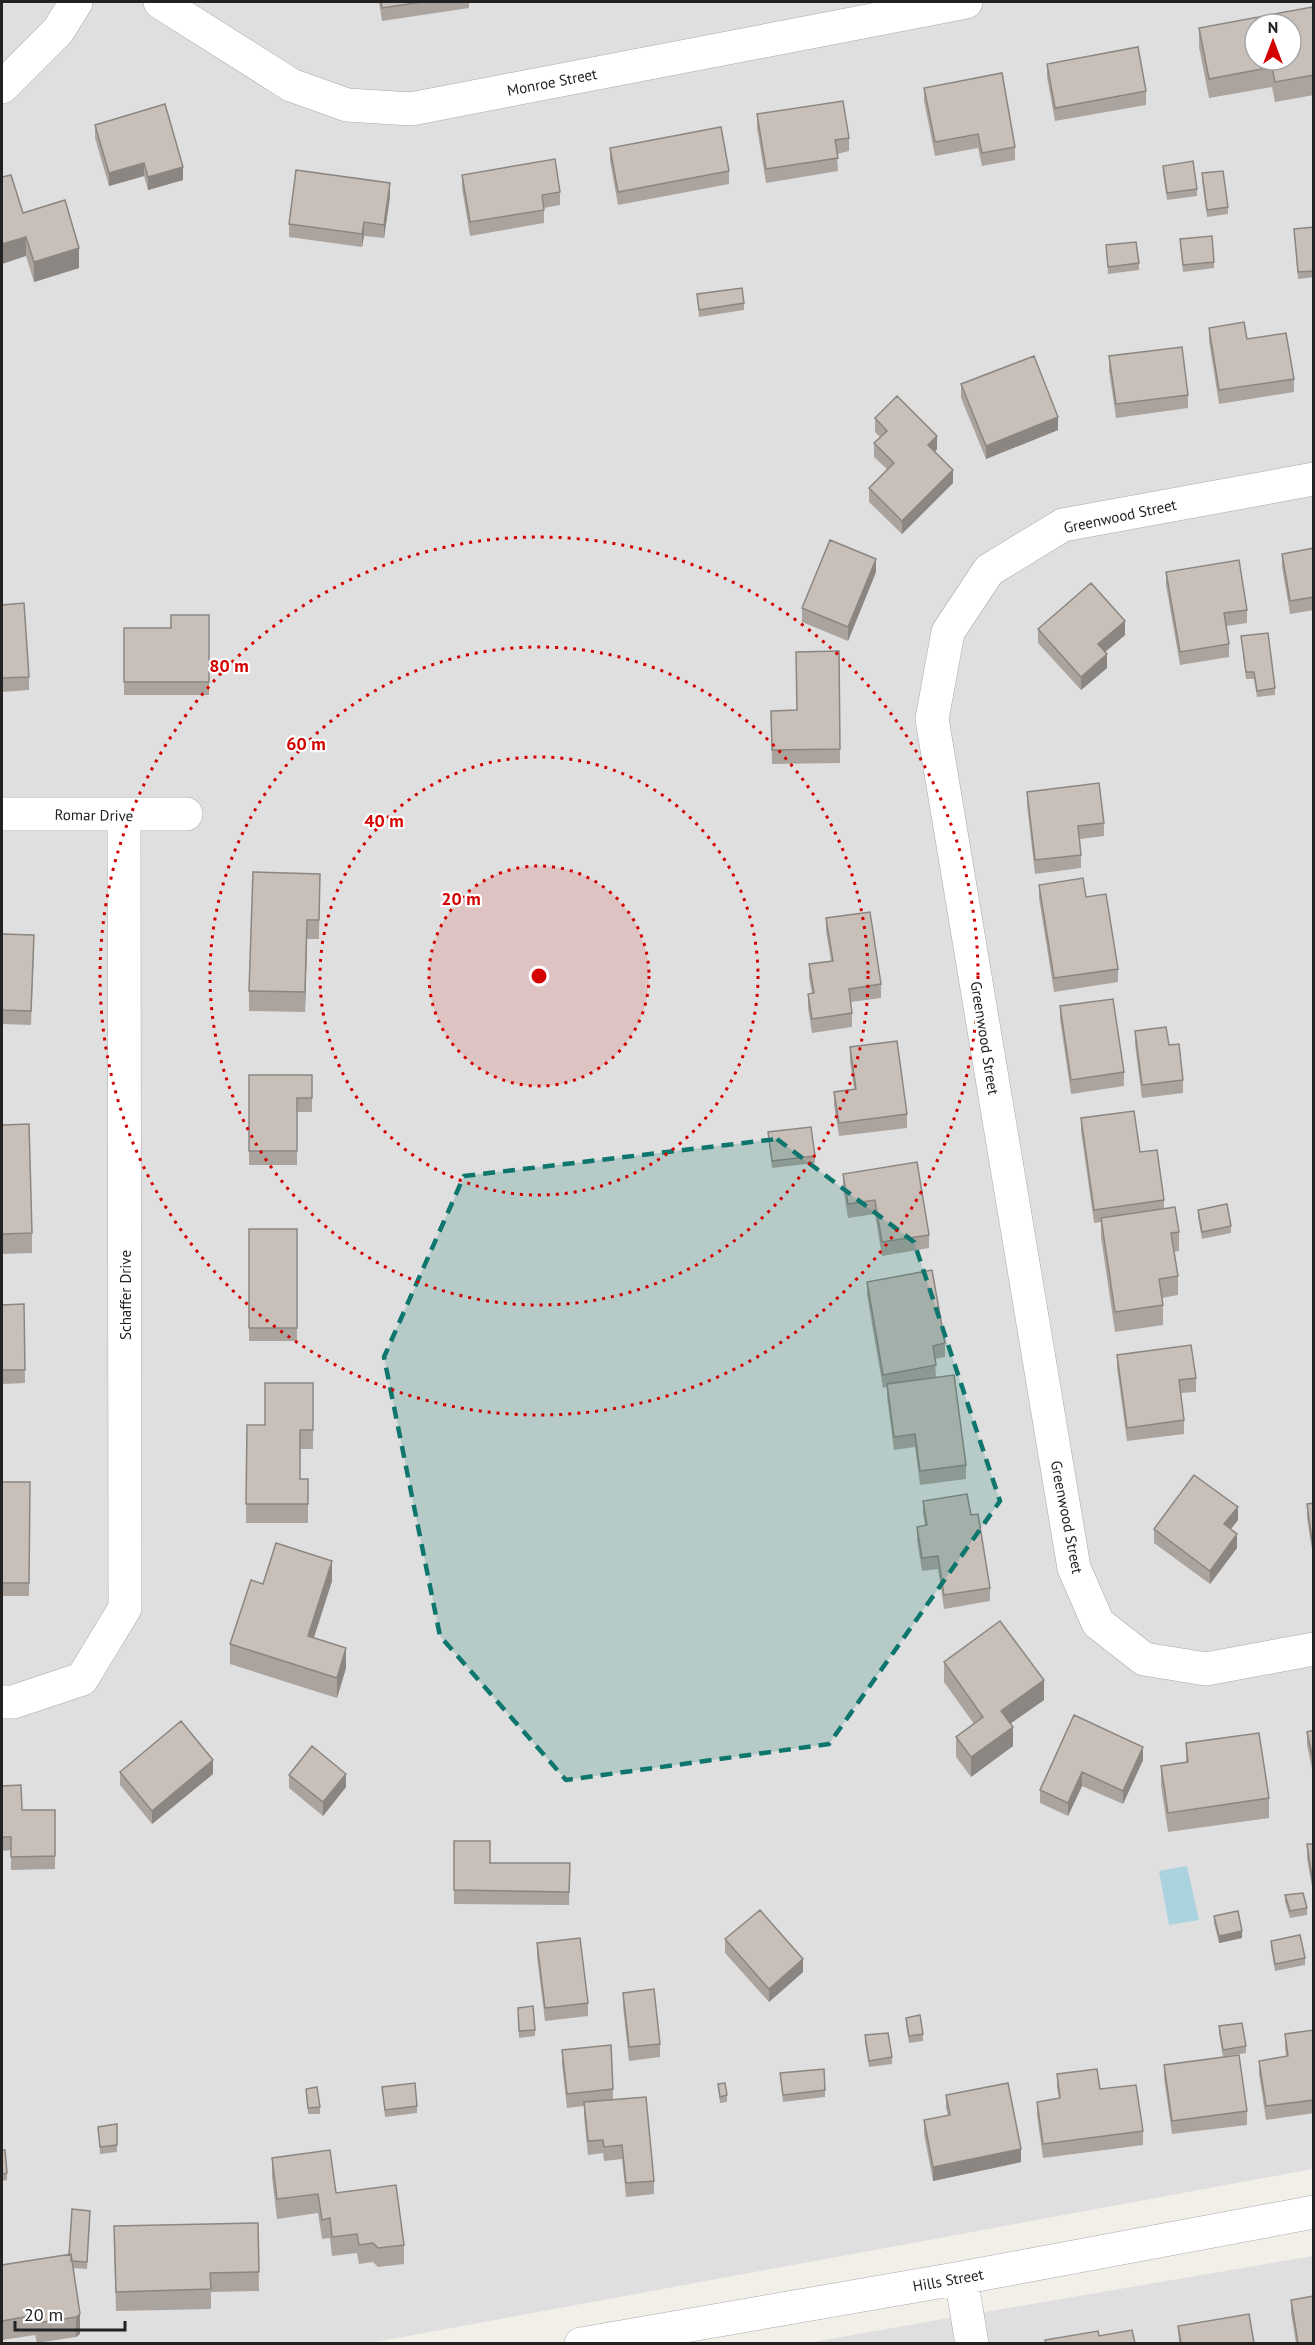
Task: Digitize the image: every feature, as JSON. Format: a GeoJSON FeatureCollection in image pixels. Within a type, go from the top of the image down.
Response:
{"type":"FeatureCollection","features":[{"type":"Feature","properties":{"kind":"street"},"geometry":{"type":"LineString","coordinates":[[2,87],[58,31],[76,2]]}},
{"type":"Feature","properties":{"kind":"street","name":"Monroe Street"},"geometry":{"type":"LineString","coordinates":[[160,2],[291,85],[347,105],[411,109],[966,2]]}},
{"type":"Feature","properties":{"kind":"street","name":"Greenwood Street"},"geometry":{"type":"LineString","coordinates":[[1314,479],[1063,525],[989,570],[948,632],[932,719],[1074,1568],[1098,1623],[1144,1659],[1206,1669],[1314,1649]]}},
{"type":"Feature","properties":{"kind":"street","name":"Romar Drive"},"geometry":{"type":"LineString","coordinates":[[2,814],[124,816],[186,814]]}},
{"type":"Feature","properties":{"kind":"street","name":"Schaffer Drive"},"geometry":{"type":"LineString","coordinates":[[2,1702],[14,1702],[82,1679],[125,1608],[124,816]]}},
{"type":"Feature","properties":{"kind":"street","name":"Hills Street"},"geometry":{"type":"LineString","coordinates":[[581,2343],[960,2278],[1314,2212]]}},
{"type":"Feature","properties":{"kind":"street"},"geometry":{"type":"LineString","coordinates":[[960,2278],[972,2343]]}},
{"type":"Feature","properties":{"kind":"highlighted area"},"geometry":{"type":"Polygon","coordinates":[[[777,1139],[914,1242],[1000,1501],[829,1744],[566,1780],[440,1636],[384,1357],[464,1176],[777,1139]]]}},
{"type":"Feature","properties":{"kind":"shaded area"},"geometry":{"type":"Polygon","coordinates":[[[2,2],[1313,2],[1313,2169],[370,2343],[2,2344],[2,2]]]}},
{"type":"Feature","properties":{"kind":"shaded area"},"geometry":{"type":"Polygon","coordinates":[[[1313,2256],[1313,2343],[802,2344],[926,2322],[1313,2256]]]}},
{"type":"Feature","properties":{"kind":"water"},"geometry":{"type":"Polygon","coordinates":[[[1187,1866],[1199,1920],[1169,1925],[1159,1871],[1187,1866]]]}},
{"type":"Feature","properties":{"kind":"building"},"geometry":{"type":"Polygon","coordinates":[[[381,2],[422,2],[382,8],[381,2]]]}},
{"type":"Feature","properties":{"kind":"building"},"geometry":{"type":"Polygon","coordinates":[[[1312,7],[1314,75],[1275,82],[1273,72],[1303,72],[1303,12],[1285,12],[1312,7]]]}},
{"type":"Feature","properties":{"kind":"building"},"geometry":{"type":"Polygon","coordinates":[[[1243,20],[1243,72],[1246,72],[1209,79],[1199,28],[1243,20]]]}},
{"type":"Feature","properties":{"kind":"building"},"geometry":{"type":"Polygon","coordinates":[[[1138,47],[1146,91],[1055,108],[1047,64],[1138,47]]]}},
{"type":"Feature","properties":{"kind":"building"},"geometry":{"type":"Polygon","coordinates":[[[1002,73],[1015,147],[982,153],[978,134],[935,142],[924,88],[1002,73]]]}},
{"type":"Feature","properties":{"kind":"building"},"geometry":{"type":"Polygon","coordinates":[[[843,101],[849,138],[835,140],[838,158],[766,169],[757,114],[843,101]]]}},
{"type":"Feature","properties":{"kind":"building"},"geometry":{"type":"Polygon","coordinates":[[[165,104],[183,167],[148,177],[144,163],[109,173],[95,125],[165,104]]]}},
{"type":"Feature","properties":{"kind":"building"},"geometry":{"type":"Polygon","coordinates":[[[721,127],[729,171],[618,192],[610,148],[721,127]]]}},
{"type":"Feature","properties":{"kind":"building"},"geometry":{"type":"Polygon","coordinates":[[[555,159],[560,192],[542,195],[544,210],[470,222],[462,175],[555,159]]]}},
{"type":"Feature","properties":{"kind":"building"},"geometry":{"type":"Polygon","coordinates":[[[1193,161],[1197,189],[1167,193],[1163,166],[1193,161]]]}},
{"type":"Feature","properties":{"kind":"building"},"geometry":{"type":"Polygon","coordinates":[[[296,170],[390,183],[384,225],[364,222],[362,234],[289,224],[296,170]]]}},
{"type":"Feature","properties":{"kind":"building"},"geometry":{"type":"Polygon","coordinates":[[[1223,171],[1228,207],[1207,210],[1202,173],[1223,171]]]}},
{"type":"Feature","properties":{"kind":"building"},"geometry":{"type":"Polygon","coordinates":[[[11,175],[23,213],[65,200],[79,248],[34,262],[26,237],[2,244],[2,177],[11,175]]]}},
{"type":"Feature","properties":{"kind":"building"},"geometry":{"type":"Polygon","coordinates":[[[1314,227],[1314,271],[1298,272],[1294,229],[1314,227]]]}},
{"type":"Feature","properties":{"kind":"building"},"geometry":{"type":"Polygon","coordinates":[[[1212,236],[1214,262],[1183,265],[1180,239],[1212,236]]]}},
{"type":"Feature","properties":{"kind":"building"},"geometry":{"type":"Polygon","coordinates":[[[1136,242],[1139,263],[1108,267],[1106,245],[1136,242]]]}},
{"type":"Feature","properties":{"kind":"building"},"geometry":{"type":"Polygon","coordinates":[[[742,288],[744,303],[699,310],[697,294],[742,288]]]}},
{"type":"Feature","properties":{"kind":"building"},"geometry":{"type":"Polygon","coordinates":[[[1244,322],[1247,339],[1286,333],[1294,379],[1219,390],[1209,328],[1244,322]]]}},
{"type":"Feature","properties":{"kind":"building"},"geometry":{"type":"Polygon","coordinates":[[[1182,347],[1188,395],[1116,404],[1109,356],[1182,347]]]}},
{"type":"Feature","properties":{"kind":"building"},"geometry":{"type":"Polygon","coordinates":[[[1034,356],[1058,417],[986,446],[961,384],[1034,356]]]}},
{"type":"Feature","properties":{"kind":"building"},"geometry":{"type":"Polygon","coordinates":[[[897,396],[937,436],[928,445],[953,470],[902,521],[869,488],[894,463],[874,443],[887,431],[875,418],[897,396]]]}},
{"type":"Feature","properties":{"kind":"building"},"geometry":{"type":"Polygon","coordinates":[[[830,540],[876,559],[848,627],[802,608],[830,540]]]}},
{"type":"Feature","properties":{"kind":"building"},"geometry":{"type":"Polygon","coordinates":[[[1314,548],[1314,597],[1290,601],[1282,554],[1314,548]]]}},
{"type":"Feature","properties":{"kind":"building"},"geometry":{"type":"Polygon","coordinates":[[[1239,560],[1247,610],[1224,613],[1229,644],[1180,652],[1166,572],[1239,560]]]}},
{"type":"Feature","properties":{"kind":"building"},"geometry":{"type":"Polygon","coordinates":[[[1091,583],[1125,621],[1098,644],[1107,654],[1081,677],[1038,629],[1091,583]]]}},
{"type":"Feature","properties":{"kind":"building"},"geometry":{"type":"Polygon","coordinates":[[[24,603],[29,677],[2,678],[2,605],[24,603]]]}},
{"type":"Feature","properties":{"kind":"building"},"geometry":{"type":"Polygon","coordinates":[[[171,615],[209,615],[209,682],[124,682],[124,628],[171,628],[171,615]]]}},
{"type":"Feature","properties":{"kind":"building"},"geometry":{"type":"Polygon","coordinates":[[[1268,633],[1275,688],[1257,691],[1254,672],[1246,672],[1241,636],[1268,633]]]}},
{"type":"Feature","properties":{"kind":"building"},"geometry":{"type":"Polygon","coordinates":[[[839,651],[840,749],[772,750],[771,711],[797,710],[796,652],[839,651]]]}},
{"type":"Feature","properties":{"kind":"building"},"geometry":{"type":"Polygon","coordinates":[[[1099,783],[1104,823],[1078,826],[1081,855],[1035,860],[1027,792],[1099,783]]]}},
{"type":"Feature","properties":{"kind":"building"},"geometry":{"type":"Polygon","coordinates":[[[253,872],[320,874],[319,920],[307,920],[305,992],[249,991],[253,872]]]}},
{"type":"Feature","properties":{"kind":"building"},"geometry":{"type":"Polygon","coordinates":[[[1083,878],[1086,897],[1106,894],[1118,969],[1054,978],[1039,885],[1083,878]]]}},
{"type":"Feature","properties":{"kind":"building"},"geometry":{"type":"Polygon","coordinates":[[[870,912],[881,984],[849,989],[852,1013],[812,1019],[808,994],[814,993],[809,964],[833,961],[826,918],[870,912]]]}},
{"type":"Feature","properties":{"kind":"building"},"geometry":{"type":"Polygon","coordinates":[[[2,934],[34,935],[31,1011],[2,1010],[2,934]]]}},
{"type":"Feature","properties":{"kind":"building"},"geometry":{"type":"Polygon","coordinates":[[[1113,999],[1124,1072],[1071,1080],[1060,1006],[1113,999]]]}},
{"type":"Feature","properties":{"kind":"building"},"geometry":{"type":"Polygon","coordinates":[[[1166,1027],[1169,1045],[1179,1044],[1183,1080],[1142,1085],[1135,1031],[1166,1027]]]}},
{"type":"Feature","properties":{"kind":"building"},"geometry":{"type":"Polygon","coordinates":[[[897,1041],[907,1114],[839,1123],[834,1092],[856,1089],[850,1047],[897,1041]]]}},
{"type":"Feature","properties":{"kind":"building"},"geometry":{"type":"Polygon","coordinates":[[[249,1075],[312,1075],[312,1098],[297,1098],[297,1151],[249,1151],[249,1075]]]}},
{"type":"Feature","properties":{"kind":"building"},"geometry":{"type":"Polygon","coordinates":[[[1134,1111],[1140,1152],[1157,1150],[1164,1200],[1094,1210],[1081,1118],[1134,1111]]]}},
{"type":"Feature","properties":{"kind":"building"},"geometry":{"type":"Polygon","coordinates":[[[29,1124],[32,1233],[2,1234],[2,1125],[29,1124]]]}},
{"type":"Feature","properties":{"kind":"building"},"geometry":{"type":"Polygon","coordinates":[[[811,1127],[815,1156],[772,1161],[768,1132],[811,1127]]]}},
{"type":"Feature","properties":{"kind":"building"},"geometry":{"type":"Polygon","coordinates":[[[917,1162],[929,1235],[882,1242],[875,1200],[848,1204],[843,1174],[917,1162]]]}},
{"type":"Feature","properties":{"kind":"building"},"geometry":{"type":"Polygon","coordinates":[[[1227,1204],[1231,1226],[1202,1232],[1198,1210],[1227,1204]]]}},
{"type":"Feature","properties":{"kind":"building"},"geometry":{"type":"Polygon","coordinates":[[[1175,1207],[1179,1232],[1171,1233],[1178,1276],[1159,1279],[1163,1305],[1115,1312],[1101,1218],[1175,1207]]]}},
{"type":"Feature","properties":{"kind":"building"},"geometry":{"type":"Polygon","coordinates":[[[249,1229],[297,1229],[297,1328],[249,1328],[249,1229]]]}},
{"type":"Feature","properties":{"kind":"building"},"geometry":{"type":"Polygon","coordinates":[[[932,1270],[945,1343],[933,1346],[936,1365],[883,1375],[867,1282],[932,1270]]]}},
{"type":"Feature","properties":{"kind":"building"},"geometry":{"type":"Polygon","coordinates":[[[24,1304],[25,1370],[2,1370],[2,1305],[24,1304]]]}},
{"type":"Feature","properties":{"kind":"building"},"geometry":{"type":"Polygon","coordinates":[[[1191,1345],[1196,1378],[1179,1380],[1184,1420],[1127,1428],[1117,1355],[1191,1345]]]}},
{"type":"Feature","properties":{"kind":"building"},"geometry":{"type":"Polygon","coordinates":[[[954,1375],[966,1465],[920,1471],[915,1434],[894,1437],[887,1384],[954,1375]]]}},
{"type":"Feature","properties":{"kind":"building"},"geometry":{"type":"Polygon","coordinates":[[[265,1383],[313,1383],[313,1430],[300,1430],[300,1479],[308,1479],[308,1504],[246,1504],[247,1425],[265,1425],[265,1383]]]}},
{"type":"Feature","properties":{"kind":"building"},"geometry":{"type":"Polygon","coordinates":[[[1194,1475],[1238,1507],[1224,1524],[1237,1534],[1210,1571],[1154,1529],[1194,1475]]]}},
{"type":"Feature","properties":{"kind":"building"},"geometry":{"type":"Polygon","coordinates":[[[2,1482],[30,1482],[29,1583],[2,1583],[2,1482]]]}},
{"type":"Feature","properties":{"kind":"building"},"geometry":{"type":"Polygon","coordinates":[[[967,1494],[971,1515],[978,1514],[990,1588],[944,1595],[938,1556],[922,1558],[917,1527],[927,1525],[923,1501],[967,1494]]]}},
{"type":"Feature","properties":{"kind":"building"},"geometry":{"type":"Polygon","coordinates":[[[1314,1503],[1314,1548],[1313,1548],[1307,1504],[1314,1503]]]}},
{"type":"Feature","properties":{"kind":"building"},"geometry":{"type":"Polygon","coordinates":[[[276,1543],[332,1561],[308,1636],[346,1648],[337,1678],[230,1644],[251,1580],[263,1584],[276,1543]]]}},
{"type":"Feature","properties":{"kind":"building"},"geometry":{"type":"Polygon","coordinates":[[[1000,1621],[1044,1680],[1001,1711],[1013,1727],[971,1757],[956,1737],[983,1717],[944,1662],[1000,1621]]]}},
{"type":"Feature","properties":{"kind":"building"},"geometry":{"type":"Polygon","coordinates":[[[1074,1715],[1143,1747],[1123,1791],[1082,1772],[1068,1803],[1040,1790],[1074,1715]]]}},
{"type":"Feature","properties":{"kind":"building"},"geometry":{"type":"Polygon","coordinates":[[[181,1721],[213,1760],[152,1811],[120,1772],[181,1721]]]}},
{"type":"Feature","properties":{"kind":"building"},"geometry":{"type":"Polygon","coordinates":[[[1314,1730],[1314,1764],[1307,1732],[1314,1730]]]}},
{"type":"Feature","properties":{"kind":"building"},"geometry":{"type":"Polygon","coordinates":[[[1259,1733],[1269,1798],[1168,1813],[1161,1766],[1188,1762],[1186,1743],[1259,1733]]]}},
{"type":"Feature","properties":{"kind":"building"},"geometry":{"type":"Polygon","coordinates":[[[312,1746],[346,1774],[323,1802],[289,1775],[312,1746]]]}},
{"type":"Feature","properties":{"kind":"building"},"geometry":{"type":"Polygon","coordinates":[[[21,1785],[22,1810],[55,1810],[55,1856],[11,1857],[11,1837],[2,1837],[2,1786],[21,1785]]]}},
{"type":"Feature","properties":{"kind":"building"},"geometry":{"type":"Polygon","coordinates":[[[454,1841],[490,1841],[490,1863],[570,1863],[569,1892],[454,1890],[454,1841]]]}},
{"type":"Feature","properties":{"kind":"building"},"geometry":{"type":"Polygon","coordinates":[[[1307,1844],[1314,1844],[1313,1885],[1307,1844]]]}},
{"type":"Feature","properties":{"kind":"building"},"geometry":{"type":"Polygon","coordinates":[[[1303,1893],[1307,1908],[1290,1911],[1285,1895],[1303,1893]]]}},
{"type":"Feature","properties":{"kind":"building"},"geometry":{"type":"Polygon","coordinates":[[[760,1910],[803,1959],[769,1989],[725,1939],[760,1910]]]}},
{"type":"Feature","properties":{"kind":"building"},"geometry":{"type":"Polygon","coordinates":[[[1238,1911],[1242,1931],[1219,1936],[1214,1916],[1238,1911]]]}},
{"type":"Feature","properties":{"kind":"building"},"geometry":{"type":"Polygon","coordinates":[[[1300,1935],[1305,1958],[1275,1964],[1271,1941],[1300,1935]]]}},
{"type":"Feature","properties":{"kind":"building"},"geometry":{"type":"Polygon","coordinates":[[[580,1938],[588,2003],[545,2008],[537,1943],[580,1938]]]}},
{"type":"Feature","properties":{"kind":"building"},"geometry":{"type":"Polygon","coordinates":[[[654,1989],[660,2044],[629,2047],[623,1993],[654,1989]]]}},
{"type":"Feature","properties":{"kind":"building"},"geometry":{"type":"Polygon","coordinates":[[[533,2006],[535,2030],[519,2031],[518,2008],[533,2006]]]}},
{"type":"Feature","properties":{"kind":"building"},"geometry":{"type":"Polygon","coordinates":[[[920,2015],[923,2034],[909,2036],[906,2018],[920,2015]]]}},
{"type":"Feature","properties":{"kind":"building"},"geometry":{"type":"Polygon","coordinates":[[[1242,2023],[1246,2046],[1223,2050],[1219,2026],[1242,2023]]]}},
{"type":"Feature","properties":{"kind":"building"},"geometry":{"type":"Polygon","coordinates":[[[1314,2030],[1314,2100],[1266,2106],[1259,2061],[1288,2056],[1285,2034],[1314,2030]]]}},
{"type":"Feature","properties":{"kind":"building"},"geometry":{"type":"Polygon","coordinates":[[[888,2033],[892,2057],[869,2061],[865,2035],[888,2033]]]}},
{"type":"Feature","properties":{"kind":"building"},"geometry":{"type":"Polygon","coordinates":[[[611,2045],[613,2089],[567,2094],[562,2050],[611,2045]]]}},
{"type":"Feature","properties":{"kind":"building"},"geometry":{"type":"Polygon","coordinates":[[[1239,2055],[1247,2111],[1172,2121],[1164,2065],[1239,2055]]]}},
{"type":"Feature","properties":{"kind":"building"},"geometry":{"type":"Polygon","coordinates":[[[824,2069],[825,2090],[783,2095],[780,2073],[824,2069]]]}},
{"type":"Feature","properties":{"kind":"building"},"geometry":{"type":"Polygon","coordinates":[[[1097,2069],[1100,2089],[1136,2085],[1143,2131],[1043,2144],[1037,2102],[1060,2098],[1057,2074],[1097,2069]]]}},
{"type":"Feature","properties":{"kind":"building"},"geometry":{"type":"Polygon","coordinates":[[[415,2083],[417,2106],[385,2110],[382,2087],[415,2083]]]}},
{"type":"Feature","properties":{"kind":"building"},"geometry":{"type":"Polygon","coordinates":[[[725,2083],[727,2095],[720,2097],[718,2084],[725,2083]]]}},
{"type":"Feature","properties":{"kind":"building"},"geometry":{"type":"Polygon","coordinates":[[[1008,2083],[1021,2149],[933,2167],[924,2120],[950,2115],[946,2095],[1008,2083]]]}},
{"type":"Feature","properties":{"kind":"building"},"geometry":{"type":"Polygon","coordinates":[[[317,2087],[320,2107],[308,2108],[306,2089],[317,2087]]]}},
{"type":"Feature","properties":{"kind":"building"},"geometry":{"type":"Polygon","coordinates":[[[646,2097],[654,2181],[626,2183],[622,2145],[604,2147],[603,2140],[588,2141],[584,2102],[646,2097]]]}},
{"type":"Feature","properties":{"kind":"building"},"geometry":{"type":"Polygon","coordinates":[[[117,2124],[117,2145],[100,2147],[98,2127],[117,2124]]]}},
{"type":"Feature","properties":{"kind":"building"},"geometry":{"type":"Polygon","coordinates":[[[2,2150],[5,2150],[7,2173],[2,2174],[2,2150]]]}},
{"type":"Feature","properties":{"kind":"building"},"geometry":{"type":"Polygon","coordinates":[[[330,2150],[336,2193],[396,2185],[404,2245],[378,2248],[373,2243],[359,2245],[357,2234],[332,2237],[330,2218],[322,2220],[318,2194],[277,2199],[272,2158],[330,2150]]]}},
{"type":"Feature","properties":{"kind":"building"},"geometry":{"type":"Polygon","coordinates":[[[72,2209],[90,2211],[87,2262],[71,2261],[71,2254],[69,2255],[72,2209]]]}},
{"type":"Feature","properties":{"kind":"building"},"geometry":{"type":"Polygon","coordinates":[[[258,2223],[259,2272],[210,2273],[211,2289],[116,2292],[114,2226],[258,2223]]]}},
{"type":"Feature","properties":{"kind":"building"},"geometry":{"type":"Polygon","coordinates":[[[71,2254],[80,2314],[76,2317],[37,2323],[35,2315],[2,2321],[2,2265],[71,2254]]]}},
{"type":"Feature","properties":{"kind":"building"},"geometry":{"type":"Polygon","coordinates":[[[1314,2296],[1314,2343],[1298,2343],[1291,2300],[1314,2296]]]}},
{"type":"Feature","properties":{"kind":"building"},"geometry":{"type":"Polygon","coordinates":[[[1249,2314],[1254,2343],[1181,2343],[1178,2326],[1249,2314]]]}},
{"type":"Feature","properties":{"kind":"building"},"geometry":{"type":"Polygon","coordinates":[[[1132,2330],[1135,2343],[1046,2343],[1045,2340],[1098,2331],[1099,2336],[1132,2330]]]}}]}
